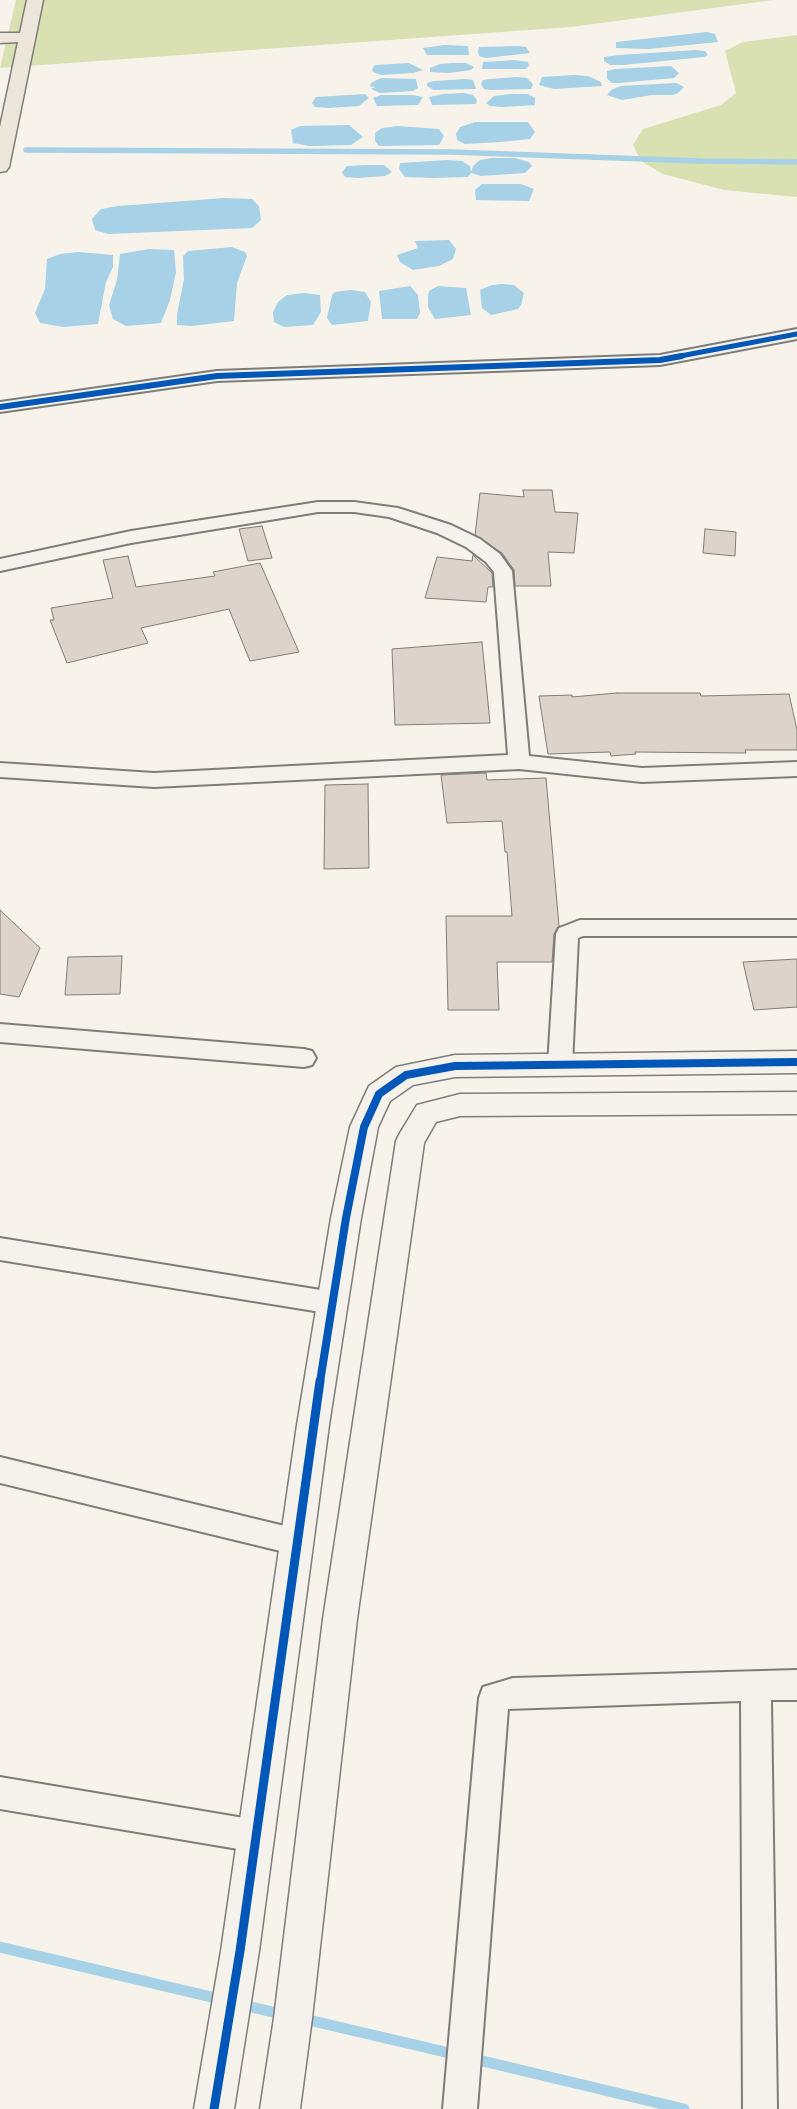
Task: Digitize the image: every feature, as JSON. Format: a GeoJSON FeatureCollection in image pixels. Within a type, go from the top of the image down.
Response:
{"type":"FeatureCollection","features":[{"type":"Feature","properties":{"kind":"main road"},"geometry":{"type":"LineString","coordinates":[[0,167],[35,0]]}},
{"type":"Feature","properties":{"kind":"main road"},"geometry":{"type":"LineString","coordinates":[[0,38],[27,37]]}},
{"type":"Feature","properties":{"kind":"street"},"geometry":{"type":"LineString","coordinates":[[0,407],[217,376],[660,360],[797,334]]}},
{"type":"Feature","properties":{"kind":"street"},"geometry":{"type":"LineString","coordinates":[[0,565],[131,537],[318,507],[354,506],[392,512],[444,529],[473,543],[493,558],[503,571],[519,762]]}},
{"type":"Feature","properties":{"kind":"street"},"geometry":{"type":"LineString","coordinates":[[0,770],[154,780],[519,762],[642,775],[797,769]]}},
{"type":"Feature","properties":{"kind":"street"},"geometry":{"type":"LineString","coordinates":[[560,1065],[567,934],[580,928],[797,928]]}},
{"type":"Feature","properties":{"kind":"street"},"geometry":{"type":"LineString","coordinates":[[0,1033],[304,1058]]}},
{"type":"Feature","properties":{"kind":"street"},"geometry":{"type":"LineString","coordinates":[[214,2109],[256,1836],[297,1542],[346,1218],[364,1127],[380,1094],[406,1074],[455,1066],[797,1062]]}},
{"type":"Feature","properties":{"kind":"street"},"geometry":{"type":"LineString","coordinates":[[406,1074],[427,1113]]}},
{"type":"Feature","properties":{"kind":"street"},"geometry":{"type":"LineString","coordinates":[[280,2109],[293,2018],[340,1619],[410,1142],[427,1113],[460,1105],[797,1104]]}},
{"type":"Feature","properties":{"kind":"street"},"geometry":{"type":"LineString","coordinates":[[0,1249],[333,1303]]}},
{"type":"Feature","properties":{"kind":"street"},"geometry":{"type":"LineString","coordinates":[[0,1470],[297,1542]]}},
{"type":"Feature","properties":{"kind":"street"},"geometry":{"type":"LineString","coordinates":[[460,2109],[494,1698],[513,1693],[797,1685]]}},
{"type":"Feature","properties":{"kind":"street"},"geometry":{"type":"LineString","coordinates":[[756,1686],[760,2109]]}},
{"type":"Feature","properties":{"kind":"street"},"geometry":{"type":"LineString","coordinates":[[0,1792],[256,1836]]}},
{"type":"Feature","properties":{"kind":"green space"},"geometry":{"type":"Polygon","coordinates":[[[16,0],[773,0],[571,27],[0,68],[16,0]]]}},
{"type":"Feature","properties":{"kind":"green space"},"geometry":{"type":"Polygon","coordinates":[[[797,35],[797,197],[724,190],[663,174],[641,161],[633,145],[643,129],[721,105],[736,93],[725,51],[743,42],[797,35]]]}},
{"type":"Feature","properties":{"kind":"water"},"geometry":{"type":"Polygon","coordinates":[[[707,32],[715,34],[718,42],[649,49],[616,48],[616,42],[707,32]]]}},
{"type":"Feature","properties":{"kind":"water"},"geometry":{"type":"Polygon","coordinates":[[[445,45],[468,46],[469,55],[427,55],[423,48],[445,45]]]}},
{"type":"Feature","properties":{"kind":"water"},"geometry":{"type":"Polygon","coordinates":[[[479,47],[526,47],[530,53],[486,58],[479,56],[478,51],[479,47]]]}},
{"type":"Feature","properties":{"kind":"water"},"geometry":{"type":"Polygon","coordinates":[[[705,51],[708,55],[704,57],[623,65],[610,65],[604,61],[604,57],[619,55],[705,51]]]}},
{"type":"Feature","properties":{"kind":"water"},"geometry":{"type":"Polygon","coordinates":[[[515,60],[528,62],[529,66],[525,69],[482,69],[483,62],[515,60]]]}},
{"type":"Feature","properties":{"kind":"water"},"geometry":{"type":"Polygon","coordinates":[[[409,63],[423,70],[413,73],[381,75],[373,72],[372,69],[375,65],[409,63]]]}},
{"type":"Feature","properties":{"kind":"water"},"geometry":{"type":"Polygon","coordinates":[[[466,63],[474,67],[471,70],[449,73],[430,72],[430,68],[440,64],[466,63]]]}},
{"type":"Feature","properties":{"kind":"water"},"geometry":{"type":"Polygon","coordinates":[[[671,66],[679,73],[674,78],[619,83],[612,83],[607,79],[607,71],[615,69],[671,66]]]}},
{"type":"Feature","properties":{"kind":"water"},"geometry":{"type":"Polygon","coordinates":[[[588,76],[601,82],[602,86],[554,89],[539,85],[542,77],[588,76]]]}},
{"type":"Feature","properties":{"kind":"water"},"geometry":{"type":"Polygon","coordinates":[[[381,78],[416,79],[418,88],[413,91],[380,93],[371,89],[375,87],[370,86],[371,83],[381,78]]]}},
{"type":"Feature","properties":{"kind":"water"},"geometry":{"type":"Polygon","coordinates":[[[527,78],[533,84],[531,89],[490,90],[484,89],[481,84],[483,80],[527,78]]]}},
{"type":"Feature","properties":{"kind":"water"},"geometry":{"type":"Polygon","coordinates":[[[473,80],[476,89],[434,90],[427,86],[427,83],[434,81],[473,80]]]}},
{"type":"Feature","properties":{"kind":"water"},"geometry":{"type":"Polygon","coordinates":[[[676,83],[684,87],[673,95],[652,95],[622,100],[607,95],[611,90],[621,86],[676,83]]]}},
{"type":"Feature","properties":{"kind":"water"},"geometry":{"type":"Polygon","coordinates":[[[464,93],[473,95],[477,100],[476,104],[432,105],[429,97],[443,94],[464,93]]]}},
{"type":"Feature","properties":{"kind":"water"},"geometry":{"type":"Polygon","coordinates":[[[365,94],[369,98],[359,106],[328,108],[315,107],[312,103],[316,97],[365,94]]]}},
{"type":"Feature","properties":{"kind":"water"},"geometry":{"type":"Polygon","coordinates":[[[528,94],[535,98],[535,105],[503,107],[490,106],[486,103],[494,96],[528,94]]]}},
{"type":"Feature","properties":{"kind":"water"},"geometry":{"type":"Polygon","coordinates":[[[381,95],[423,97],[418,105],[377,106],[373,98],[381,95]]]}},
{"type":"Feature","properties":{"kind":"water"},"geometry":{"type":"Polygon","coordinates":[[[475,122],[528,122],[535,132],[530,139],[501,142],[465,144],[457,140],[456,134],[460,127],[475,122]]]}},
{"type":"Feature","properties":{"kind":"water"},"geometry":{"type":"Polygon","coordinates":[[[349,125],[363,137],[351,145],[309,146],[293,143],[291,130],[300,126],[349,125]]]}},
{"type":"Feature","properties":{"kind":"water"},"geometry":{"type":"Polygon","coordinates":[[[398,126],[439,129],[444,136],[439,145],[379,146],[375,141],[375,133],[382,128],[398,126]]]}},
{"type":"Feature","properties":{"kind":"water"},"geometry":{"type":"Polygon","coordinates":[[[515,158],[529,162],[532,166],[525,173],[481,176],[471,173],[468,177],[433,178],[405,177],[399,169],[400,163],[447,160],[462,161],[470,166],[471,172],[473,166],[480,160],[515,158]]]}},
{"type":"Feature","properties":{"kind":"water"},"geometry":{"type":"Polygon","coordinates":[[[384,165],[392,172],[385,176],[358,178],[345,177],[342,172],[347,166],[384,165]]]}},
{"type":"Feature","properties":{"kind":"water"},"geometry":{"type":"Polygon","coordinates":[[[482,184],[521,184],[534,189],[529,201],[476,200],[475,190],[482,184]]]}},
{"type":"Feature","properties":{"kind":"water"},"geometry":{"type":"Polygon","coordinates":[[[224,198],[252,199],[259,206],[261,220],[252,228],[108,234],[95,230],[92,219],[101,209],[118,206],[224,198]]]}},
{"type":"Feature","properties":{"kind":"water"},"geometry":{"type":"Polygon","coordinates":[[[449,240],[456,249],[453,259],[439,266],[413,270],[400,262],[397,255],[418,248],[415,241],[449,240]]]}},
{"type":"Feature","properties":{"kind":"water"},"geometry":{"type":"Polygon","coordinates":[[[232,247],[245,252],[247,256],[237,283],[234,321],[192,326],[177,325],[177,314],[184,279],[183,256],[188,251],[232,247]]]}},
{"type":"Feature","properties":{"kind":"water"},"geometry":{"type":"Polygon","coordinates":[[[149,249],[174,250],[176,272],[170,300],[161,323],[126,326],[113,319],[109,305],[117,280],[120,254],[149,249]]]}},
{"type":"Feature","properties":{"kind":"water"},"geometry":{"type":"Polygon","coordinates":[[[78,252],[113,255],[113,267],[106,282],[98,324],[63,327],[40,323],[35,313],[45,289],[47,259],[60,254],[78,252]]]}},
{"type":"Feature","properties":{"kind":"water"},"geometry":{"type":"Polygon","coordinates":[[[492,285],[514,285],[524,293],[521,305],[518,309],[491,315],[482,308],[480,290],[492,285]]]}},
{"type":"Feature","properties":{"kind":"water"},"geometry":{"type":"Polygon","coordinates":[[[410,286],[418,295],[420,313],[417,319],[382,319],[379,291],[410,286]]]}},
{"type":"Feature","properties":{"kind":"water"},"geometry":{"type":"Polygon","coordinates":[[[438,286],[466,288],[471,315],[435,319],[428,307],[428,296],[429,291],[438,286]]]}},
{"type":"Feature","properties":{"kind":"water"},"geometry":{"type":"Polygon","coordinates":[[[351,290],[365,292],[371,302],[368,321],[332,325],[327,318],[332,295],[335,292],[351,290]]]}},
{"type":"Feature","properties":{"kind":"water"},"geometry":{"type":"Polygon","coordinates":[[[304,293],[320,295],[321,312],[313,325],[284,327],[274,322],[273,312],[278,302],[287,295],[304,293]]]}},
{"type":"Feature","properties":{"kind":"building"},"geometry":{"type":"Polygon","coordinates":[[[523,490],[552,490],[555,512],[578,513],[574,553],[548,552],[551,586],[515,586],[514,570],[502,553],[475,535],[480,493],[524,497],[523,490]]]}},
{"type":"Feature","properties":{"kind":"building"},"geometry":{"type":"Polygon","coordinates":[[[262,526],[272,558],[248,561],[239,529],[262,526]]]}},
{"type":"Feature","properties":{"kind":"building"},"geometry":{"type":"Polygon","coordinates":[[[705,529],[736,532],[735,556],[703,553],[705,529]]]}},
{"type":"Feature","properties":{"kind":"building"},"geometry":{"type":"Polygon","coordinates":[[[473,555],[492,573],[493,587],[488,587],[486,602],[425,598],[437,557],[472,561],[473,555]]]}},
{"type":"Feature","properties":{"kind":"building"},"geometry":{"type":"Polygon","coordinates":[[[128,556],[136,587],[215,576],[213,572],[260,563],[299,652],[250,661],[229,609],[141,628],[148,643],[67,663],[50,620],[54,620],[51,608],[113,598],[103,560],[128,556]]]}},
{"type":"Feature","properties":{"kind":"building"},"geometry":{"type":"Polygon","coordinates":[[[482,642],[490,723],[395,725],[392,649],[482,642]]]}},
{"type":"Feature","properties":{"kind":"building"},"geometry":{"type":"Polygon","coordinates":[[[617,693],[700,693],[701,696],[789,694],[797,730],[797,750],[745,750],[746,753],[635,752],[636,754],[611,756],[610,752],[548,754],[539,696],[572,695],[572,697],[617,693]]]}},
{"type":"Feature","properties":{"kind":"building"},"geometry":{"type":"Polygon","coordinates":[[[486,773],[487,780],[546,778],[559,926],[554,934],[552,962],[497,962],[499,1010],[448,1010],[446,916],[512,916],[507,852],[505,852],[502,821],[447,823],[441,775],[486,773]]]}},
{"type":"Feature","properties":{"kind":"building"},"geometry":{"type":"Polygon","coordinates":[[[368,784],[369,868],[324,869],[325,785],[368,784]]]}},
{"type":"Feature","properties":{"kind":"building"},"geometry":{"type":"Polygon","coordinates":[[[0,910],[40,948],[19,997],[0,994],[0,910]]]}},
{"type":"Feature","properties":{"kind":"building"},"geometry":{"type":"Polygon","coordinates":[[[122,956],[120,994],[65,995],[68,957],[122,956]]]}},
{"type":"Feature","properties":{"kind":"building"},"geometry":{"type":"Polygon","coordinates":[[[797,959],[797,1007],[754,1010],[743,962],[797,959]]]}},
{"type":"Feature","properties":{"kind":"waterway"},"geometry":{"type":"LineString","coordinates":[[26,150],[451,152],[700,161],[797,162]]}},
{"type":"Feature","properties":{"kind":"waterway"},"geometry":{"type":"LineString","coordinates":[[0,1947],[224,2000]]}},
{"type":"Feature","properties":{"kind":"waterway"},"geometry":{"type":"LineString","coordinates":[[239,2004],[285,2015]]}},
{"type":"Feature","properties":{"kind":"waterway"},"geometry":{"type":"LineString","coordinates":[[300,2018],[458,2055]]}},
{"type":"Feature","properties":{"kind":"waterway"},"geometry":{"type":"LineString","coordinates":[[470,2058],[684,2109]]}},
{"type":"Feature","properties":{"kind":"cycle path"},"geometry":{"type":"LineString","coordinates":[[0,407],[217,376],[660,360],[797,334]]}},
{"type":"Feature","properties":{"kind":"cycle path"},"geometry":{"type":"LineString","coordinates":[[214,2109],[240,1951],[313,1425],[346,1218],[364,1127],[379,1094],[406,1075],[455,1066],[797,1062]]}}]}
